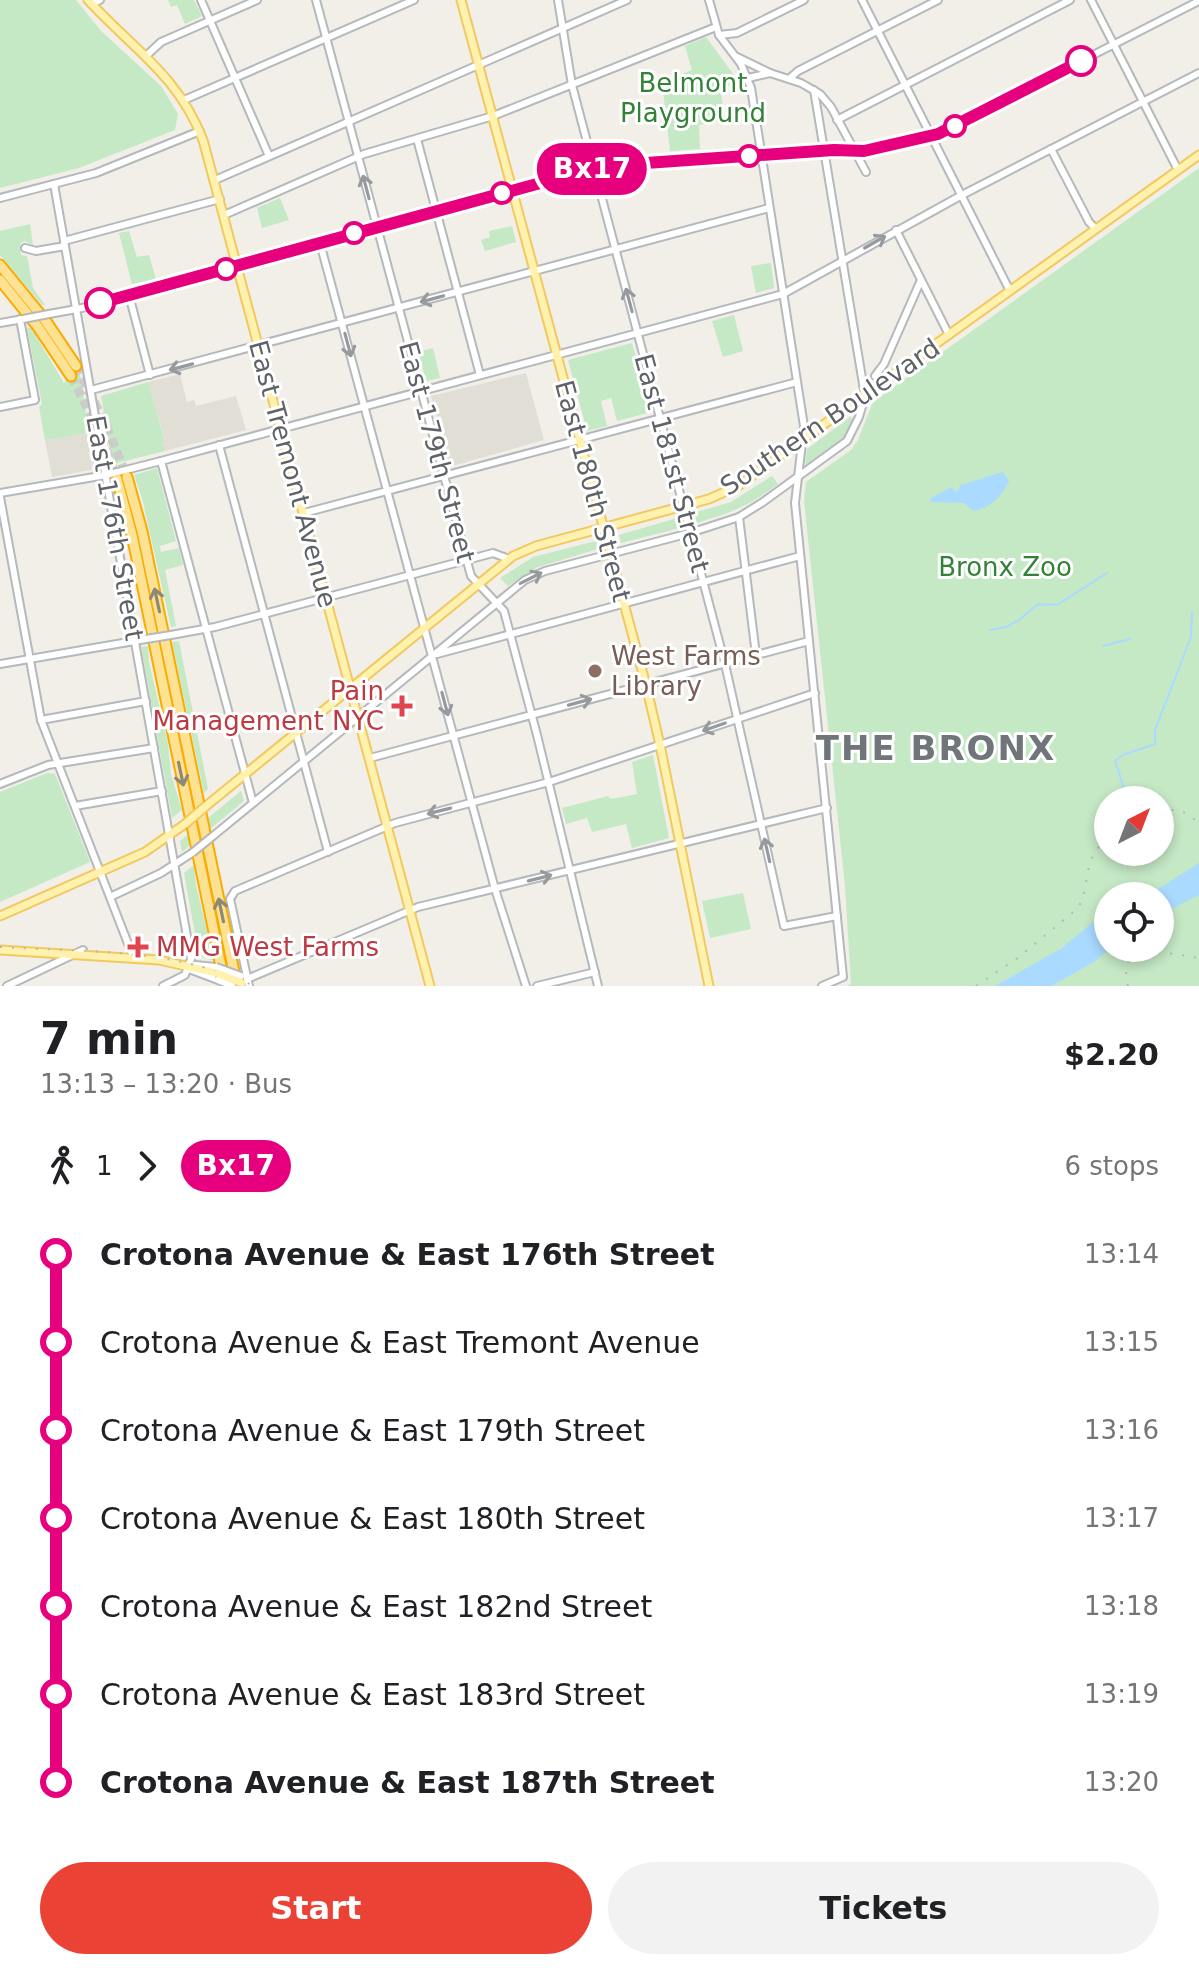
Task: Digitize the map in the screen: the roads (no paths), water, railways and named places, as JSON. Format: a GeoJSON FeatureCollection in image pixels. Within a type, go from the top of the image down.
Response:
{"type":"FeatureCollection","features":[{"type":"Feature","properties":{"kind":"highway"},"geometry":{"type":"LineString","coordinates":[[0,265],[45,320],[76,366]]}},
{"type":"Feature","properties":{"kind":"highway"},"geometry":{"type":"LineString","coordinates":[[0,280],[38,327],[71,376]]}},
{"type":"Feature","properties":{"kind":"highway"},"geometry":{"type":"LineString","coordinates":[[217,978],[122,478],[142,531],[242,983]]}},
{"type":"Feature","properties":{"kind":"main road","name":"East 180th Street"},"geometry":{"type":"LineString","coordinates":[[461,0],[646,685],[709,986]]}},
{"type":"Feature","properties":{"kind":"main road","name":"East Tremont Avenue"},"geometry":{"type":"LineString","coordinates":[[90,2],[168,77],[200,131],[430,986]]}},
{"type":"Feature","properties":{"kind":"main road","name":"Southern Boulevard"},"geometry":{"type":"LineString","coordinates":[[0,916],[149,850],[170,836],[509,559],[530,547],[684,506],[738,486],[1199,155]]}},
{"type":"Feature","properties":{"kind":"main road"},"geometry":{"type":"LineString","coordinates":[[0,950],[134,959],[189,967],[217,978],[242,983]]}},
{"type":"Feature","properties":{"kind":"street"},"geometry":{"type":"LineString","coordinates":[[90,2],[100,0]]}},
{"type":"Feature","properties":{"kind":"street"},"geometry":{"type":"LineString","coordinates":[[201,0],[269,156]]}},
{"type":"Feature","properties":{"kind":"street"},"geometry":{"type":"LineString","coordinates":[[146,56],[161,42],[257,0]]}},
{"type":"Feature","properties":{"kind":"street","name":"East 179th Street"},"geometry":{"type":"LineString","coordinates":[[316,0],[466,560],[471,576],[504,611],[598,986]]}},
{"type":"Feature","properties":{"kind":"street"},"geometry":{"type":"LineString","coordinates":[[184,100],[414,0]]}},
{"type":"Feature","properties":{"kind":"street","name":"East 181st Street"},"geometry":{"type":"LineString","coordinates":[[558,0],[572,85],[725,664],[784,926],[837,916]]}},
{"type":"Feature","properties":{"kind":"street"},"geometry":{"type":"LineString","coordinates":[[215,180],[627,0]]}},
{"type":"Feature","properties":{"kind":"street"},"geometry":{"type":"LineString","coordinates":[[709,0],[718,31],[748,78],[804,440],[795,503],[843,977],[822,986]]}},
{"type":"Feature","properties":{"kind":"street"},"geometry":{"type":"LineString","coordinates":[[224,215],[358,157],[493,116],[718,31],[737,33],[804,0]]}},
{"type":"Feature","properties":{"kind":"street"},"geometry":{"type":"LineString","coordinates":[[862,0],[1010,291]]}},
{"type":"Feature","properties":{"kind":"street"},"geometry":{"type":"LineString","coordinates":[[789,79],[798,71],[938,0]]}},
{"type":"Feature","properties":{"kind":"street"},"geometry":{"type":"LineString","coordinates":[[837,120],[1070,0]]}},
{"type":"Feature","properties":{"kind":"street"},"geometry":{"type":"LineString","coordinates":[[1091,0],[1178,170]]}},
{"type":"Feature","properties":{"kind":"street"},"geometry":{"type":"LineString","coordinates":[[0,323],[76,309],[594,169],[855,150],[932,136],[1199,1]]}},
{"type":"Feature","properties":{"kind":"street"},"geometry":{"type":"LineString","coordinates":[[736,57],[814,90],[825,98],[866,172]]}},
{"type":"Feature","properties":{"kind":"street"},"geometry":{"type":"LineString","coordinates":[[748,78],[770,73]]}},
{"type":"Feature","properties":{"kind":"street"},"geometry":{"type":"LineString","coordinates":[[134,959],[41,720],[0,495],[161,461],[783,294],[896,230],[1199,73]]}},
{"type":"Feature","properties":{"kind":"street"},"geometry":{"type":"LineString","coordinates":[[110,897],[175,865],[192,853],[530,577],[739,517],[847,441],[865,396],[814,90]]}},
{"type":"Feature","properties":{"kind":"street"},"geometry":{"type":"LineString","coordinates":[[0,198],[96,173],[200,131]]}},
{"type":"Feature","properties":{"kind":"street"},"geometry":{"type":"LineString","coordinates":[[417,139],[480,375]]}},
{"type":"Feature","properties":{"kind":"street"},"geometry":{"type":"LineString","coordinates":[[1051,149],[1089,222],[1096,229]]}},
{"type":"Feature","properties":{"kind":"street","name":"East 176th Street"},"geometry":{"type":"LineString","coordinates":[[54,184],[170,836],[189,967]]}},
{"type":"Feature","properties":{"kind":"street"},"geometry":{"type":"LineString","coordinates":[[25,248],[36,251],[220,199]]}},
{"type":"Feature","properties":{"kind":"street"},"geometry":{"type":"LineString","coordinates":[[91,390],[769,208]]}},
{"type":"Feature","properties":{"kind":"street"},"geometry":{"type":"LineString","coordinates":[[896,230],[949,335]]}},
{"type":"Feature","properties":{"kind":"street"},"geometry":{"type":"LineString","coordinates":[[320,243],[471,803],[526,986]]}},
{"type":"Feature","properties":{"kind":"street"},"geometry":{"type":"LineString","coordinates":[[875,376],[884,364],[921,280]]}},
{"type":"Feature","properties":{"kind":"street"},"geometry":{"type":"LineString","coordinates":[[129,295],[150,375]]}},
{"type":"Feature","properties":{"kind":"street"},"geometry":{"type":"LineString","coordinates":[[0,407],[35,400],[22,319]]}},
{"type":"Feature","properties":{"kind":"street"},"geometry":{"type":"LineString","coordinates":[[304,513],[797,382]]}},
{"type":"Feature","properties":{"kind":"street"},"geometry":{"type":"LineString","coordinates":[[219,445],[328,852]]}},
{"type":"Feature","properties":{"kind":"street"},"geometry":{"type":"LineString","coordinates":[[161,461],[253,803]]}},
{"type":"Feature","properties":{"kind":"street"},"geometry":{"type":"LineString","coordinates":[[739,517],[756,655]]}},
{"type":"Feature","properties":{"kind":"street"},"geometry":{"type":"LineString","coordinates":[[0,664],[206,629],[495,553],[509,559]]}},
{"type":"Feature","properties":{"kind":"street"},"geometry":{"type":"LineString","coordinates":[[432,655],[800,556]]}},
{"type":"Feature","properties":{"kind":"street"},"geometry":{"type":"LineString","coordinates":[[370,758],[809,641]]}},
{"type":"Feature","properties":{"kind":"street"},"geometry":{"type":"LineString","coordinates":[[815,693],[549,782],[387,826],[235,891],[231,895],[242,983],[410,910],[827,808]]}},
{"type":"Feature","properties":{"kind":"street"},"geometry":{"type":"LineString","coordinates":[[41,720],[146,701]]}},
{"type":"Feature","properties":{"kind":"street"},"geometry":{"type":"LineString","coordinates":[[0,784],[48,765],[154,748]]}},
{"type":"Feature","properties":{"kind":"street"},"geometry":{"type":"LineString","coordinates":[[75,806],[162,791]]}},
{"type":"Feature","properties":{"kind":"street"},"geometry":{"type":"LineString","coordinates":[[7,986],[83,950]]}},
{"type":"Feature","properties":{"kind":"street"},"geometry":{"type":"LineString","coordinates":[[163,986],[181,978],[189,967]]}},
{"type":"Feature","properties":{"kind":"street"},"geometry":{"type":"LineString","coordinates":[[537,986],[595,972]]}},
{"type":"Feature","properties":{"kind":"water"},"geometry":{"type":"Polygon","coordinates":[[[1003,472],[1009,481],[999,496],[986,507],[974,511],[964,503],[930,502],[931,498],[952,487],[958,491],[960,485],[1003,472]]]}},
{"type":"Feature","properties":{"kind":"water"},"geometry":{"type":"Polygon","coordinates":[[[1199,863],[1199,895],[1174,908],[1174,882],[1169,882],[1199,863]]]}},
{"type":"Feature","properties":{"kind":"water"},"geometry":{"type":"Polygon","coordinates":[[[1094,923],[1094,962],[1051,986],[995,986],[1062,948],[1094,923]]]}},
{"type":"Feature","properties":{"kind":"waterway"},"geometry":{"type":"LineString","coordinates":[[990,630],[1019,620],[1038,604],[1057,605],[1107,573]]}},
{"type":"Feature","properties":{"kind":"waterway"},"geometry":{"type":"LineString","coordinates":[[1123,786],[1115,761],[1155,744],[1155,730],[1191,637],[1192,613]]}},
{"type":"Feature","properties":{"kind":"waterway"},"geometry":{"type":"LineString","coordinates":[[1103,646],[1130,639]]}},
{"type":"Feature","properties":{"kind":"tunnel"},"geometry":{"type":"LineString","coordinates":[[76,366],[105,423],[127,477]]}},
{"type":"Feature","properties":{"kind":"tunnel"},"geometry":{"type":"LineString","coordinates":[[71,376],[97,427],[117,478]]}},
{"type":"Feature","properties":{"kind":"railway"},"geometry":{"type":"LineString","coordinates":[[1174,810],[1191,816],[1199,824]]}},
{"type":"Feature","properties":{"kind":"railway"},"geometry":{"type":"LineString","coordinates":[[976,986],[1019,957],[1078,908],[1094,853]]}},
{"type":"Feature","properties":{"kind":"railway"},"geometry":{"type":"LineString","coordinates":[[0,947],[162,958],[224,974],[254,986]]}},
{"type":"Feature","properties":{"kind":"railway"},"geometry":{"type":"LineString","coordinates":[[1128,986],[1128,964],[1132,956],[1142,949],[1199,958]]}},
{"type":"Feature","properties":{"kind":"place","name":"West Farms Library"},"geometry":{"type":"Point","coordinates":[595,671]}},
{"type":"Feature","properties":{"kind":"place","name":"Pain Management NYC"},"geometry":{"type":"Point","coordinates":[402,706]}},
{"type":"Feature","properties":{"kind":"place","name":"MMG West Farms"},"geometry":{"type":"Point","coordinates":[138,947]}},
{"type":"Feature","properties":{"kind":"district","name":"THE BRONX"},"geometry":{"type":"Point","coordinates":[936,748]}},
{"type":"Feature","properties":{"kind":"park label","name":"Belmont Playground"},"geometry":{"type":"Point","coordinates":[693,98]}},
{"type":"Feature","properties":{"kind":"park label","name":"Bronx Zoo"},"geometry":{"type":"Point","coordinates":[1005,567]}}]}
